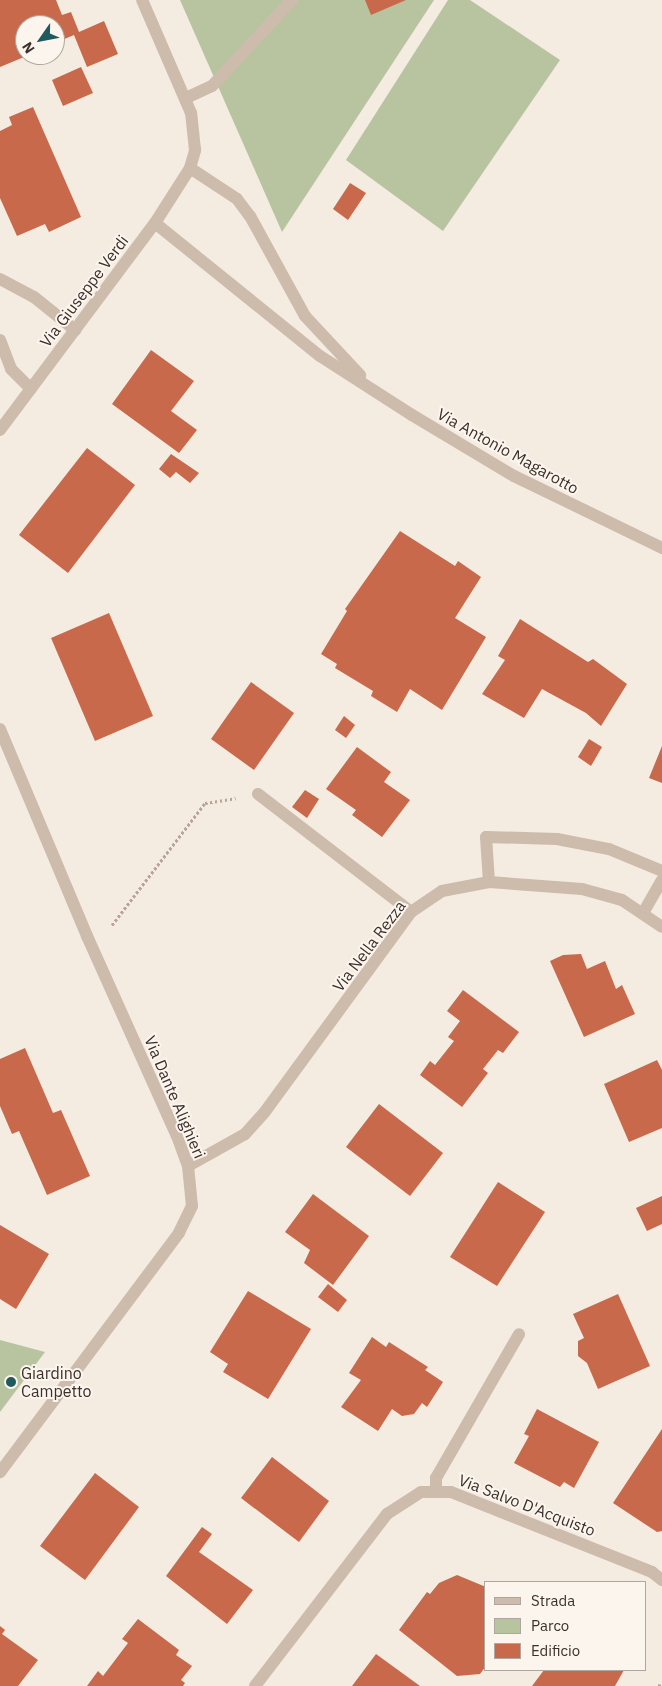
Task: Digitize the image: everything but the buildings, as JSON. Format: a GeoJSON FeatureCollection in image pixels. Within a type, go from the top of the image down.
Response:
{"type":"FeatureCollection","features":[{"type":"Feature","properties":{"kind":"street"},"geometry":{"type":"LineString","coordinates":[[142,0],[186,98],[194,130],[190,168]]}},
{"type":"Feature","properties":{"kind":"street"},"geometry":{"type":"LineString","coordinates":[[186,98],[212,86],[292,0]]}},
{"type":"Feature","properties":{"kind":"street","name":"Via Giuseppe Verdi"},"geometry":{"type":"LineString","coordinates":[[0,430],[155,222],[190,168]]}},
{"type":"Feature","properties":{"kind":"street","name":"Via Antonio Magarotto"},"geometry":{"type":"LineString","coordinates":[[190,168],[237,199],[250,216],[305,316],[370,386]]}},
{"type":"Feature","properties":{"kind":"street","name":"Via Antonio Magarotto"},"geometry":{"type":"LineString","coordinates":[[155,222],[320,356],[514,476],[662,548]]}},
{"type":"Feature","properties":{"kind":"street"},"geometry":{"type":"LineString","coordinates":[[0,279],[34,297],[75,330]]}},
{"type":"Feature","properties":{"kind":"street"},"geometry":{"type":"LineString","coordinates":[[0,340],[12,369],[30,389]]}},
{"type":"Feature","properties":{"kind":"street","name":"Via Dante Alighieri"},"geometry":{"type":"LineString","coordinates":[[0,729],[188,1166],[192,1206],[179,1233],[0,1472]]}},
{"type":"Feature","properties":{"kind":"street"},"geometry":{"type":"LineString","coordinates":[[258,794],[411,912]]}},
{"type":"Feature","properties":{"kind":"street"},"geometry":{"type":"LineString","coordinates":[[489,882],[486,837],[574,842],[609,849],[662,871]]}},
{"type":"Feature","properties":{"kind":"street"},"geometry":{"type":"LineString","coordinates":[[643,913],[662,880]]}},
{"type":"Feature","properties":{"kind":"street","name":"Via Nella Rezza"},"geometry":{"type":"LineString","coordinates":[[188,1166],[245,1134],[264,1113],[411,912],[442,891],[489,882],[582,890],[622,900],[662,927]]}},
{"type":"Feature","properties":{"kind":"street"},"geometry":{"type":"LineString","coordinates":[[436,1490],[436,1478],[518,1334]]}},
{"type":"Feature","properties":{"kind":"street","name":"Via Salvo D'Acquisto"},"geometry":{"type":"LineString","coordinates":[[255,1686],[387,1514],[407,1498],[421,1492],[436,1490],[451,1492],[634,1564],[662,1580]]}},
{"type":"Feature","properties":{"kind":"path"},"geometry":{"type":"LineString","coordinates":[[112,925],[205,802],[258,794]]}},
{"type":"Feature","properties":{"kind":"green space"},"geometry":{"type":"Polygon","coordinates":[[[180,0],[434,0],[282,232],[180,0]]]}},
{"type":"Feature","properties":{"kind":"green space"},"geometry":{"type":"Polygon","coordinates":[[[448,0],[470,0],[560,60],[443,231],[346,160],[448,0]]]}},
{"type":"Feature","properties":{"kind":"green space","name":"Giardino Campetto"},"geometry":{"type":"Polygon","coordinates":[[[0,1340],[45,1352],[0,1412],[0,1340]]]}},
{"type":"Feature","properties":{"kind":"place","name":"Giardino Campetto"},"geometry":{"type":"Point","coordinates":[11,1382]}}]}
